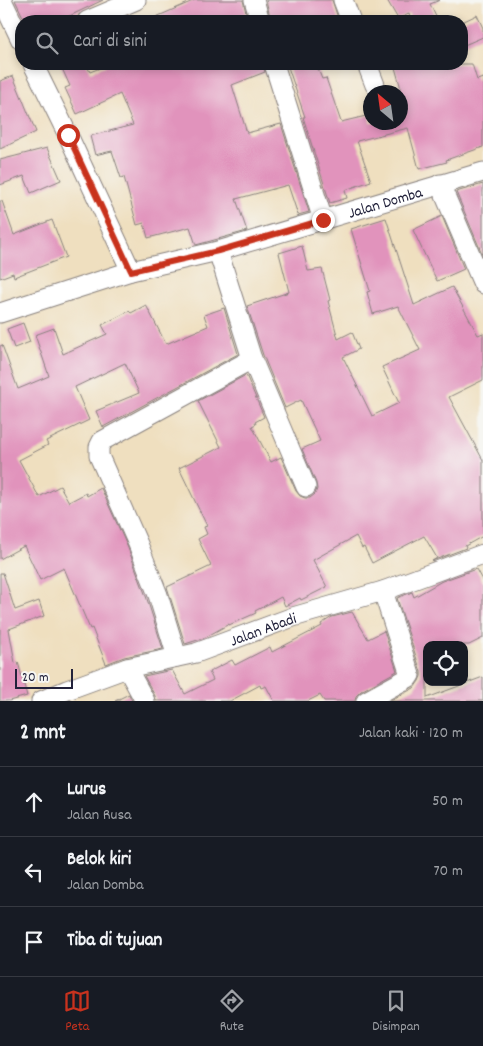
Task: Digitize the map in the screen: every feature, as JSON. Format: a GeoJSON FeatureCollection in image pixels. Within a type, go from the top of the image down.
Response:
{"type":"FeatureCollection","features":[{"type":"Feature","properties":{"kind":"street"},"geometry":{"type":"LineString","coordinates":[[2,0],[15,27]]}},
{"type":"Feature","properties":{"kind":"street"},"geometry":{"type":"LineString","coordinates":[[101,15],[136,0]]}},
{"type":"Feature","properties":{"kind":"street"},"geometry":{"type":"LineString","coordinates":[[254,0],[258,15]]}},
{"type":"Feature","properties":{"kind":"street"},"geometry":{"type":"LineString","coordinates":[[343,0],[349,15]]}},
{"type":"Feature","properties":{"kind":"street"},"geometry":{"type":"LineString","coordinates":[[36,70],[131,271]]}},
{"type":"Feature","properties":{"kind":"street"},"geometry":{"type":"LineString","coordinates":[[276,70],[323,220]]}},
{"type":"Feature","properties":{"kind":"street"},"geometry":{"type":"LineString","coordinates":[[369,70],[375,85]]}},
{"type":"Feature","properties":{"kind":"street","name":"Jalan Domba"},"geometry":{"type":"LineString","coordinates":[[0,313],[131,271],[218,251],[483,172]]}},
{"type":"Feature","properties":{"kind":"street"},"geometry":{"type":"LineString","coordinates":[[440,184],[483,284]]}},
{"type":"Feature","properties":{"kind":"street"},"geometry":{"type":"LineString","coordinates":[[218,251],[252,359],[306,488]]}},
{"type":"Feature","properties":{"kind":"street"},"geometry":{"type":"LineString","coordinates":[[178,657],[158,595],[138,544],[99,456],[100,444],[102,441],[252,359]]}},
{"type":"Feature","properties":{"kind":"street","name":"Jalan Abadi"},"geometry":{"type":"LineString","coordinates":[[41,701],[127,668],[196,652],[293,617],[383,591],[483,554]]}},
{"type":"Feature","properties":{"kind":"street"},"geometry":{"type":"LineString","coordinates":[[366,701],[408,678],[410,675],[383,591]]}},
{"type":"Feature","properties":{"kind":"street"},"geometry":{"type":"LineString","coordinates":[[127,668],[144,701]]}},
{"type":"Feature","properties":{"kind":"building"},"geometry":{"type":"Polygon","coordinates":[[[15,0],[103,0],[72,15],[22,15],[15,0]]]}},
{"type":"Feature","properties":{"kind":"building"},"geometry":{"type":"Polygon","coordinates":[[[195,0],[243,0],[247,15],[161,15],[195,0]]]}},
{"type":"Feature","properties":{"kind":"building"},"geometry":{"type":"Polygon","coordinates":[[[266,0],[332,0],[337,15],[270,15],[266,0]]]}},
{"type":"Feature","properties":{"kind":"building"},"geometry":{"type":"Polygon","coordinates":[[[387,0],[440,0],[430,4],[435,15],[396,15],[387,0]]]}},
{"type":"Feature","properties":{"kind":"building"},"geometry":{"type":"Polygon","coordinates":[[[477,15],[483,28],[483,37],[468,43],[468,19],[477,15]]]}},
{"type":"Feature","properties":{"kind":"building"},"geometry":{"type":"Polygon","coordinates":[[[468,64],[472,64],[477,80],[483,78],[483,147],[446,160],[447,162],[419,169],[408,128],[408,85],[400,85],[396,70],[468,70],[468,64]]]}},
{"type":"Feature","properties":{"kind":"building"},"geometry":{"type":"Polygon","coordinates":[[[63,70],[89,70],[90,72],[95,70],[264,70],[265,72],[232,85],[247,133],[281,124],[309,212],[298,215],[288,185],[236,199],[247,231],[196,245],[190,227],[148,238],[144,223],[137,225],[124,177],[121,178],[112,151],[95,155],[90,136],[133,125],[120,94],[77,114],[65,88],[70,86],[63,70]]]}},
{"type":"Feature","properties":{"kind":"building"},"geometry":{"type":"Polygon","coordinates":[[[289,70],[318,70],[322,79],[326,78],[341,122],[363,117],[363,130],[400,130],[357,141],[371,181],[345,190],[347,198],[330,203],[303,117],[305,117],[289,70]]]}},
{"type":"Feature","properties":{"kind":"building"},"geometry":{"type":"Polygon","coordinates":[[[13,76],[36,132],[0,149],[0,81],[13,76]]]}},
{"type":"Feature","properties":{"kind":"building"},"geometry":{"type":"Polygon","coordinates":[[[47,148],[61,180],[31,193],[24,176],[0,185],[0,160],[47,148]]]}},
{"type":"Feature","properties":{"kind":"building"},"geometry":{"type":"Polygon","coordinates":[[[483,184],[483,256],[456,192],[483,184]]]}},
{"type":"Feature","properties":{"kind":"building"},"geometry":{"type":"Polygon","coordinates":[[[0,201],[2,201],[14,235],[52,220],[66,257],[14,277],[13,273],[0,278],[0,201]]]}},
{"type":"Feature","properties":{"kind":"building"},"geometry":{"type":"Polygon","coordinates":[[[442,216],[464,269],[437,281],[413,230],[442,216]]]}},
{"type":"Feature","properties":{"kind":"building"},"geometry":{"type":"Polygon","coordinates":[[[386,218],[414,305],[452,287],[478,335],[483,333],[483,380],[449,397],[483,460],[483,536],[465,546],[466,548],[432,561],[437,558],[424,536],[372,563],[356,536],[313,560],[327,587],[285,606],[281,597],[255,611],[256,613],[229,624],[204,638],[185,644],[167,587],[211,566],[198,539],[207,534],[204,527],[207,526],[179,468],[221,447],[198,401],[246,375],[264,417],[252,426],[271,462],[281,457],[300,496],[310,498],[315,494],[317,489],[316,483],[302,449],[320,441],[301,400],[285,408],[263,355],[247,306],[289,292],[279,253],[302,246],[308,271],[322,269],[338,339],[352,332],[359,349],[343,357],[372,416],[399,403],[382,367],[420,350],[398,306],[373,314],[367,292],[370,291],[351,229],[386,218]]]}},
{"type":"Feature","properties":{"kind":"building"},"geometry":{"type":"Polygon","coordinates":[[[146,305],[166,344],[208,326],[204,315],[224,308],[238,354],[103,427],[96,411],[139,393],[125,363],[75,387],[89,420],[46,441],[48,445],[19,460],[39,497],[60,486],[69,502],[86,493],[87,496],[101,488],[128,548],[163,649],[124,657],[106,664],[92,628],[90,629],[64,568],[40,580],[24,546],[0,559],[0,346],[2,345],[18,389],[49,376],[35,335],[54,328],[63,354],[107,334],[102,325],[129,311],[131,313],[146,305]]]}},
{"type":"Feature","properties":{"kind":"building"},"geometry":{"type":"Polygon","coordinates":[[[23,323],[30,342],[14,348],[7,329],[23,323]]]}},
{"type":"Feature","properties":{"kind":"building"},"geometry":{"type":"Polygon","coordinates":[[[476,569],[483,582],[483,638],[469,645],[468,641],[423,641],[423,686],[427,686],[427,698],[459,686],[468,686],[468,683],[483,677],[483,701],[389,701],[414,688],[421,676],[397,598],[412,592],[414,597],[442,581],[476,569]]]}},
{"type":"Feature","properties":{"kind":"building"},"geometry":{"type":"Polygon","coordinates":[[[0,573],[3,573],[15,610],[39,601],[44,616],[9,629],[15,663],[18,662],[27,696],[9,701],[0,701],[0,573]]]}},
{"type":"Feature","properties":{"kind":"building"},"geometry":{"type":"Polygon","coordinates":[[[352,612],[368,639],[384,631],[397,671],[361,691],[356,696],[355,701],[324,701],[320,695],[308,701],[274,701],[266,686],[261,688],[260,685],[230,701],[156,701],[144,676],[172,670],[185,694],[213,680],[209,672],[232,660],[235,665],[270,647],[272,652],[322,626],[321,624],[332,617],[352,612]]]}},
{"type":"Feature","properties":{"kind":"building"},"geometry":{"type":"Polygon","coordinates":[[[129,694],[132,701],[115,701],[129,694]]]}},
{"type":"Feature","properties":{"kind":"route"},"geometry":{"type":"LineString","coordinates":[[68,135],[131,271],[218,251],[323,220]]}}]}
